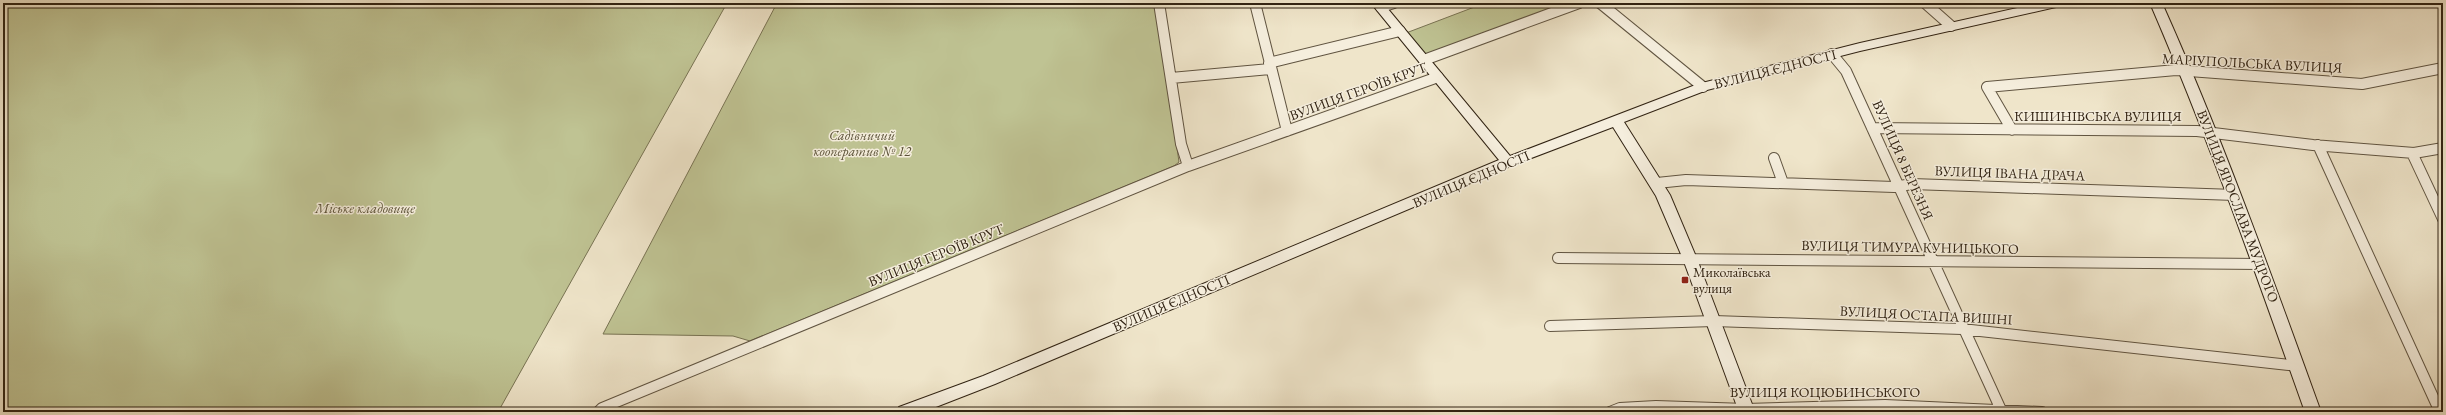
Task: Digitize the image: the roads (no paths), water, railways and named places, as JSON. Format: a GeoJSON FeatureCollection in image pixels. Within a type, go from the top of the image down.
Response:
{"type":"FeatureCollection","features":[{"type":"Feature","properties":{"kind":"main road","name":"ВУЛИЦЯ ЄДНОСТІ"},"geometry":{"type":"LineString","coordinates":[[904,412],[989,380],[1508,162],[1703,87],[1832,54],[2056,3]]}},
{"type":"Feature","properties":{"kind":"main road","name":"ВУЛИЦЯ ЯРОСЛАВА МУДРОГО"},"geometry":{"type":"LineString","coordinates":[[2156,3],[2186,71],[2235,195],[2314,412]]}},
{"type":"Feature","properties":{"kind":"main road"},"geometry":{"type":"LineString","coordinates":[[1379,5],[1508,162]]}},
{"type":"Feature","properties":{"kind":"main road"},"geometry":{"type":"LineString","coordinates":[[1616,121],[1657,183],[1690,259],[1746,410]]}},
{"type":"Feature","properties":{"kind":"street"},"geometry":{"type":"LineString","coordinates":[[1159,3],[1181,144],[1188,166]]}},
{"type":"Feature","properties":{"kind":"street","name":"ВУЛИЦЯ ГЕРОЇВ КРУТ"},"geometry":{"type":"LineString","coordinates":[[1255,3],[1269,66],[1283,122],[1287,131]]}},
{"type":"Feature","properties":{"kind":"street"},"geometry":{"type":"LineString","coordinates":[[1379,5],[1394,3]]}},
{"type":"Feature","properties":{"kind":"street"},"geometry":{"type":"LineString","coordinates":[[1424,60],[1579,3]]}},
{"type":"Feature","properties":{"kind":"street"},"geometry":{"type":"LineString","coordinates":[[1600,3],[1703,87]]}},
{"type":"Feature","properties":{"kind":"street"},"geometry":{"type":"LineString","coordinates":[[1926,3],[1951,26]]}},
{"type":"Feature","properties":{"kind":"street"},"geometry":{"type":"LineString","coordinates":[[1171,78],[1269,66],[1400,31]]}},
{"type":"Feature","properties":{"kind":"street","name":"ВУЛИЦЯ 8 БЕРЕЗНЯ"},"geometry":{"type":"LineString","coordinates":[[1832,54],[1846,72],[1962,329],[2001,411]]}},
{"type":"Feature","properties":{"kind":"street","name":"МАРІУПОЛЬСЬКА ВУЛИЦЯ"},"geometry":{"type":"LineString","coordinates":[[2012,130],[1987,88],[2026,82],[2130,73],[2186,71],[2362,84],[2443,68]]}},
{"type":"Feature","properties":{"kind":"street","name":"ВУЛИЦЯ ГЕРОЇВ КРУТ"},"geometry":{"type":"LineString","coordinates":[[598,412],[602,408],[1188,166],[1438,77]]}},
{"type":"Feature","properties":{"kind":"street","name":"КИШИНІВСЬКА ВУЛИЦЯ"},"geometry":{"type":"LineString","coordinates":[[1872,128],[2197,131],[2211,134],[2318,145],[2412,152],[2443,148]]}},
{"type":"Feature","properties":{"kind":"street"},"geometry":{"type":"LineString","coordinates":[[2318,145],[2440,412]]}},
{"type":"Feature","properties":{"kind":"street"},"geometry":{"type":"LineString","coordinates":[[2412,152],[2440,209],[2443,219]]}},
{"type":"Feature","properties":{"kind":"street"},"geometry":{"type":"LineString","coordinates":[[1774,158],[1783,183]]}},
{"type":"Feature","properties":{"kind":"street","name":"ВУЛИЦЯ ІВАНА ДРАЧА"},"geometry":{"type":"LineString","coordinates":[[1657,183],[1686,180],[1898,186],[1912,184],[2235,195]]}},
{"type":"Feature","properties":{"kind":"street","name":"ВУЛИЦЯ ТИМУРА КУНИЦЬКОГО"},"geometry":{"type":"LineString","coordinates":[[1558,258],[2261,264]]}},
{"type":"Feature","properties":{"kind":"street","name":"ВУЛИЦЯ ОСТАПА ВИШНІ"},"geometry":{"type":"LineString","coordinates":[[1550,326],[1714,321],[1962,329],[2298,366]]}},
{"type":"Feature","properties":{"kind":"street","name":"ВУЛИЦЯ КОЦЮБИНСЬКОГО"},"geometry":{"type":"LineString","coordinates":[[1610,412],[1620,408],[1656,406],[1746,410],[1886,409],[2042,412]]}},
{"type":"Feature","properties":{"kind":"place","name":"Миколаївська вулиця"},"geometry":{"type":"Point","coordinates":[1685,280]}},
{"type":"Feature","properties":{"kind":"park label","name":"Садівничий кооператив № 12"},"geometry":{"type":"Point","coordinates":[862,144]}},
{"type":"Feature","properties":{"kind":"park label","name":"Міське кладовище"},"geometry":{"type":"Point","coordinates":[365,208]}}]}
